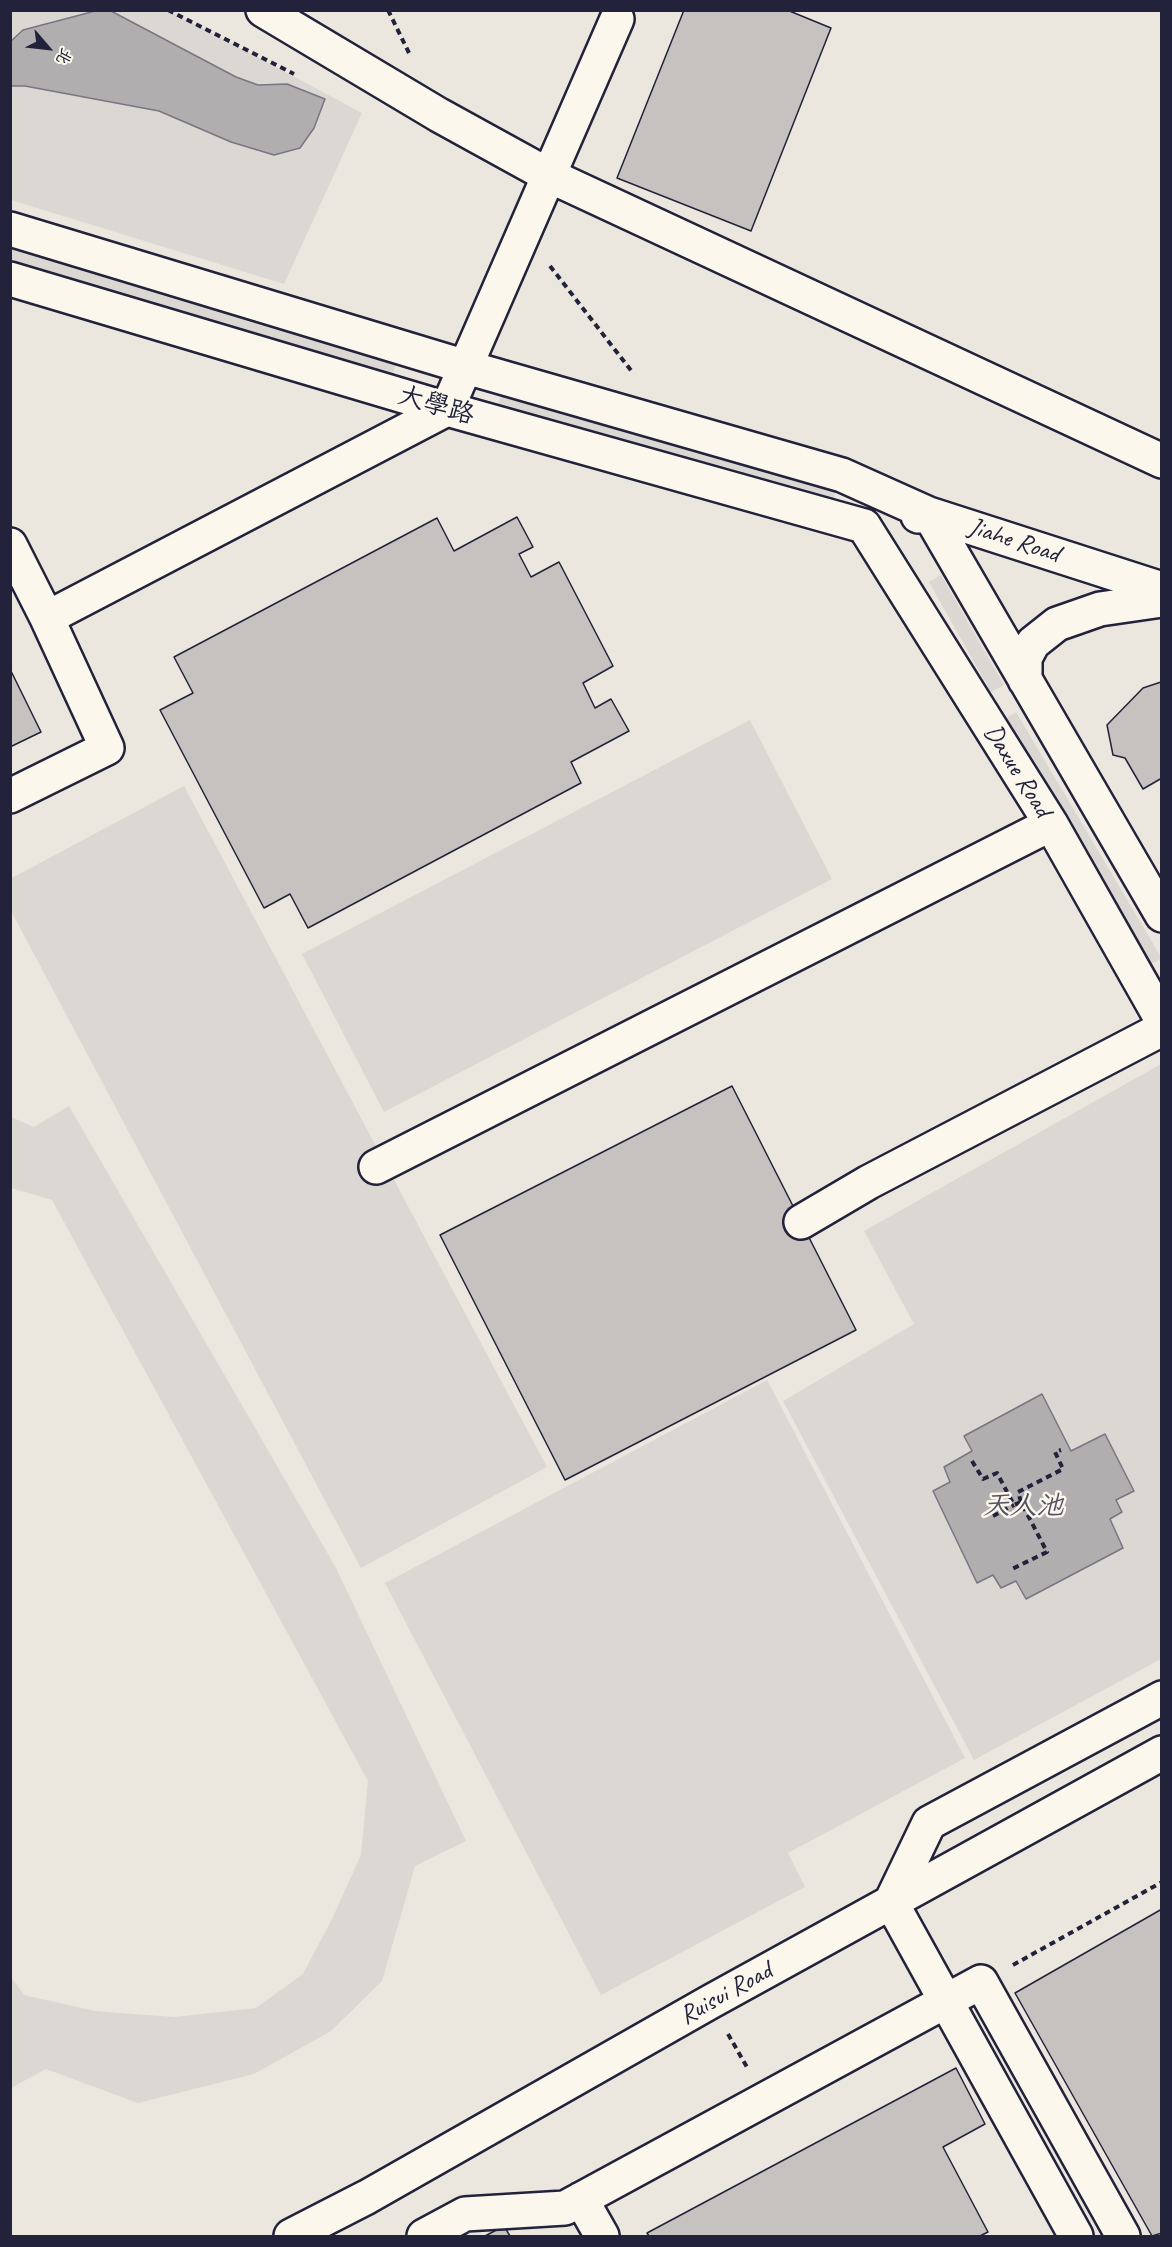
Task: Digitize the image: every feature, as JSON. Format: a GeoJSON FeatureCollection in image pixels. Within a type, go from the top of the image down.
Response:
{"type":"FeatureCollection","features":[{"type":"Feature","properties":{"kind":"street"},"geometry":{"type":"LineString","coordinates":[[263,10],[439,115],[548,175],[1161,461]]}},
{"type":"Feature","properties":{"kind":"street"},"geometry":{"type":"LineString","coordinates":[[48,618],[447,409],[617,19]]}},
{"type":"Feature","properties":{"kind":"street"},"geometry":{"type":"LineString","coordinates":[[10,228],[466,368],[842,475],[929,514],[1161,915]]}},
{"type":"Feature","properties":{"kind":"street","name":"大學路"},"geometry":{"type":"LineString","coordinates":[[10,279],[447,409],[864,526]]}},
{"type":"Feature","properties":{"kind":"street","name":"Jiahe Road"},"geometry":{"type":"LineString","coordinates":[[864,526],[929,514],[1161,589]]}},
{"type":"Feature","properties":{"kind":"street","name":"Daxue Road"},"geometry":{"type":"LineString","coordinates":[[864,526],[1051,824],[1161,1020]]}},
{"type":"Feature","properties":{"kind":"street"},"geometry":{"type":"LineString","coordinates":[[10,545],[48,618],[106,748],[10,796]]}},
{"type":"Feature","properties":{"kind":"street"},"geometry":{"type":"LineString","coordinates":[[1025,680],[1025,658],[1034,643],[1057,624],[1100,609],[1161,600]]}},
{"type":"Feature","properties":{"kind":"street"},"geometry":{"type":"LineString","coordinates":[[376,1167],[1051,824]]}},
{"type":"Feature","properties":{"kind":"street"},"geometry":{"type":"LineString","coordinates":[[801,1222],[869,1182],[1161,1029]]}},
{"type":"Feature","properties":{"kind":"street"},"geometry":{"type":"LineString","coordinates":[[1076,2236],[891,1902],[929,1823],[1161,1698]]}},
{"type":"Feature","properties":{"kind":"street","name":"Ruisui Road"},"geometry":{"type":"LineString","coordinates":[[291,2236],[378,2191],[710,2002],[1161,1753]]}},
{"type":"Feature","properties":{"kind":"street"},"geometry":{"type":"LineString","coordinates":[[424,2236],[465,2214],[565,2208],[981,1982],[1123,2236]]}},
{"type":"Feature","properties":{"kind":"street"},"geometry":{"type":"LineString","coordinates":[[581,2199],[602,2236]]}},
{"type":"Feature","properties":{"kind":"path"},"geometry":{"type":"LineString","coordinates":[[524,232],[633,373]]}},
{"type":"Feature","properties":{"kind":"path"},"geometry":{"type":"LineString","coordinates":[[1012,1569],[1047,1552],[1018,1492],[1063,1469],[1055,1452],[1060,1450]]}},
{"type":"Feature","properties":{"kind":"path"},"geometry":{"type":"LineString","coordinates":[[972,1461],[983,1479],[997,1473],[1014,1505]]}},
{"type":"Feature","properties":{"kind":"path"},"geometry":{"type":"LineString","coordinates":[[993,1516],[1021,1502]]}},
{"type":"Feature","properties":{"kind":"path"},"geometry":{"type":"LineString","coordinates":[[981,1982],[1161,1882]]}},
{"type":"Feature","properties":{"kind":"path"},"geometry":{"type":"LineString","coordinates":[[710,2002],[765,2099]]}},
{"type":"Feature","properties":{"kind":"shaded area"},"geometry":{"type":"Polygon","coordinates":[[[10,11],[171,11],[362,113],[284,284],[11,200],[10,11]]]}},
{"type":"Feature","properties":{"kind":"shaded area"},"geometry":{"type":"Polygon","coordinates":[[[11,11],[1161,11],[1161,2236],[11,2236],[11,11]]]}},
{"type":"Feature","properties":{"kind":"shaded area"},"geometry":{"type":"Polygon","coordinates":[[[10,244],[397,358],[393,374],[11,260],[10,244]]]}},
{"type":"Feature","properties":{"kind":"shaded area"},"geometry":{"type":"Polygon","coordinates":[[[502,392],[836,490],[833,502],[498,405],[502,392]]]}},
{"type":"Feature","properties":{"kind":"shaded area"},"geometry":{"type":"Polygon","coordinates":[[[941,575],[1004,685],[991,692],[929,582],[941,575]]]}},
{"type":"Feature","properties":{"kind":"shaded area"},"geometry":{"type":"Polygon","coordinates":[[[1016,712],[1161,959],[1151,964],[1005,719],[1016,712]]]}},
{"type":"Feature","properties":{"kind":"shaded area"},"geometry":{"type":"Polygon","coordinates":[[[750,720],[832,879],[384,1112],[302,954],[750,720]]]}},
{"type":"Feature","properties":{"kind":"shaded area"},"geometry":{"type":"Polygon","coordinates":[[[184,786],[547,1467],[361,1568],[11,911],[10,879],[184,786]]]}},
{"type":"Feature","properties":{"kind":"shaded area"},"geometry":{"type":"Polygon","coordinates":[[[1161,1064],[1161,1659],[974,1760],[783,1401],[914,1324],[864,1231],[1161,1064]]]}},
{"type":"Feature","properties":{"kind":"shaded area"},"geometry":{"type":"Polygon","coordinates":[[[69,1106],[336,1568],[466,1841],[415,1866],[382,1981],[331,2031],[254,2074],[138,2103],[46,2069],[11,2088],[11,1977],[24,1995],[95,2011],[174,2017],[256,2008],[303,1974],[332,1919],[361,1855],[368,1781],[52,1200],[11,1188],[11,1117],[34,1127],[69,1106]]]}},
{"type":"Feature","properties":{"kind":"shaded area"},"geometry":{"type":"Polygon","coordinates":[[[767,1380],[965,1758],[788,1853],[805,1887],[601,1995],[385,1583],[767,1380]]]}},
{"type":"Feature","properties":{"kind":"water"},"geometry":{"type":"Polygon","coordinates":[[[99,10],[111,11],[236,77],[258,85],[287,84],[325,99],[314,128],[300,148],[274,155],[231,142],[159,111],[25,86],[11,86],[11,41],[23,30],[99,10]]]}},
{"type":"Feature","properties":{"kind":"water","name":"天人池"},"geometry":{"type":"Polygon","coordinates":[[[1042,1394],[1071,1451],[1105,1434],[1134,1491],[1116,1500],[1122,1512],[1110,1519],[1123,1548],[1026,1599],[1016,1581],[1001,1588],[993,1575],[977,1583],[933,1491],[950,1482],[944,1467],[972,1451],[964,1436],[1042,1394]]]}},
{"type":"Feature","properties":{"kind":"building"},"geometry":{"type":"Polygon","coordinates":[[[684,10],[787,10],[831,28],[751,231],[617,178],[684,10]]]}},
{"type":"Feature","properties":{"kind":"building"},"geometry":{"type":"Polygon","coordinates":[[[517,517],[533,547],[519,554],[531,577],[559,562],[613,666],[583,683],[595,708],[611,699],[629,731],[571,762],[581,783],[308,928],[290,894],[264,908],[160,710],[193,693],[174,657],[437,518],[454,551],[517,517]]]}},
{"type":"Feature","properties":{"kind":"building"},"geometry":{"type":"Polygon","coordinates":[[[10,669],[41,732],[10,747],[10,669]]]}},
{"type":"Feature","properties":{"kind":"building"},"geometry":{"type":"Polygon","coordinates":[[[1161,682],[1162,778],[1143,789],[1125,758],[1113,755],[1107,725],[1143,688],[1161,682]]]}},
{"type":"Feature","properties":{"kind":"building"},"geometry":{"type":"Polygon","coordinates":[[[732,1086],[856,1330],[565,1480],[440,1235],[732,1086]]]}},
{"type":"Feature","properties":{"kind":"building"},"geometry":{"type":"Polygon","coordinates":[[[1162,1909],[1162,2233],[1152,2236],[1015,1993],[1162,1909]]]}},
{"type":"Feature","properties":{"kind":"building"},"geometry":{"type":"Polygon","coordinates":[[[956,2068],[985,2124],[943,2147],[988,2232],[980,2236],[649,2236],[647,2233],[956,2068]]]}},
{"type":"Feature","properties":{"kind":"building"},"geometry":{"type":"Polygon","coordinates":[[[504,2226],[510,2236],[485,2236],[504,2226]]]}}]}
